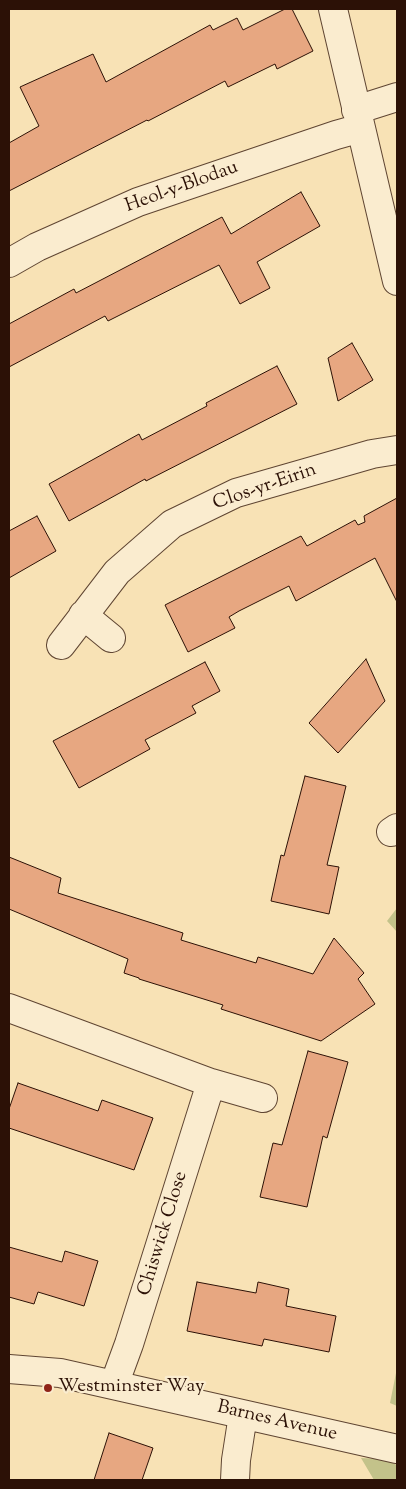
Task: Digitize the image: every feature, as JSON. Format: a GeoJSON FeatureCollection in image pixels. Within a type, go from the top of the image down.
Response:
{"type":"FeatureCollection","features":[{"type":"Feature","properties":{"kind":"street"},"geometry":{"type":"LineString","coordinates":[[333,9],[397,281]]}},
{"type":"Feature","properties":{"kind":"street","name":"Heol-y-Blodau"},"geometry":{"type":"LineString","coordinates":[[9,263],[37,247],[138,202],[336,135],[358,119],[397,96]]}},
{"type":"Feature","properties":{"kind":"street","name":"Clos-yr-Eirin"},"geometry":{"type":"LineString","coordinates":[[61,645],[117,572],[172,524],[236,493],[372,454],[397,450]]}},
{"type":"Feature","properties":{"kind":"street"},"geometry":{"type":"LineString","coordinates":[[84,616],[111,638]]}},
{"type":"Feature","properties":{"kind":"street"},"geometry":{"type":"LineString","coordinates":[[9,1008],[211,1083],[263,1098]]}},
{"type":"Feature","properties":{"kind":"street","name":"Chiswick Close"},"geometry":{"type":"LineString","coordinates":[[114,1385],[129,1344],[211,1083]]}},
{"type":"Feature","properties":{"kind":"street","name":"Barnes Avenue"},"geometry":{"type":"LineString","coordinates":[[9,1369],[60,1373],[397,1450]]}},
{"type":"Feature","properties":{"kind":"street"},"geometry":{"type":"LineString","coordinates":[[235,1480],[243,1415]]}},
{"type":"Feature","properties":{"kind":"shaded area"},"geometry":{"type":"Polygon","coordinates":[[[397,908],[397,932],[387,921],[397,908]]]}},
{"type":"Feature","properties":{"kind":"shaded area"},"geometry":{"type":"Polygon","coordinates":[[[397,1368],[397,1406],[390,1403],[397,1368]]]}},
{"type":"Feature","properties":{"kind":"shaded area"},"geometry":{"type":"Polygon","coordinates":[[[361,1458],[384,1459],[397,1465],[397,1480],[374,1480],[361,1458]]]}},
{"type":"Feature","properties":{"kind":"building"},"geometry":{"type":"Polygon","coordinates":[[[285,9],[292,9],[313,51],[277,69],[275,64],[228,87],[225,81],[9,191],[9,143],[39,126],[20,87],[93,54],[106,82],[210,25],[213,30],[237,18],[243,30],[285,9]]]}},
{"type":"Feature","properties":{"kind":"building"},"geometry":{"type":"Polygon","coordinates":[[[301,192],[320,226],[257,262],[270,288],[240,304],[219,265],[108,321],[105,316],[9,367],[9,324],[74,289],[76,293],[222,217],[231,234],[301,192]]]}},
{"type":"Feature","properties":{"kind":"building"},"geometry":{"type":"Polygon","coordinates":[[[352,343],[373,380],[338,401],[328,358],[352,343]]]}},
{"type":"Feature","properties":{"kind":"building"},"geometry":{"type":"Polygon","coordinates":[[[277,366],[297,404],[146,481],[145,479],[69,521],[49,484],[139,434],[142,440],[207,406],[206,403],[277,366]]]}},
{"type":"Feature","properties":{"kind":"building"},"geometry":{"type":"Polygon","coordinates":[[[397,498],[397,602],[375,558],[296,601],[289,586],[239,611],[229,617],[235,628],[188,652],[165,605],[301,536],[307,546],[355,520],[358,525],[365,522],[364,516],[397,498]]]}},
{"type":"Feature","properties":{"kind":"building"},"geometry":{"type":"Polygon","coordinates":[[[37,516],[56,551],[9,578],[9,531],[37,516]]]}},
{"type":"Feature","properties":{"kind":"building"},"geometry":{"type":"Polygon","coordinates":[[[366,659],[385,701],[338,753],[309,723],[366,659]]]}},
{"type":"Feature","properties":{"kind":"building"},"geometry":{"type":"Polygon","coordinates":[[[205,662],[220,691],[192,706],[196,713],[145,740],[150,749],[79,788],[53,741],[205,662]]]}},
{"type":"Feature","properties":{"kind":"building"},"geometry":{"type":"Polygon","coordinates":[[[305,776],[346,786],[327,865],[339,867],[329,914],[271,901],[281,855],[284,856],[305,776]]]}},
{"type":"Feature","properties":{"kind":"building"},"geometry":{"type":"Polygon","coordinates":[[[9,857],[61,878],[58,893],[183,933],[181,940],[256,963],[258,957],[313,974],[334,938],[364,973],[358,979],[375,1004],[321,1041],[221,1009],[223,1005],[124,973],[128,959],[9,909],[9,857]]]}},
{"type":"Feature","properties":{"kind":"building"},"geometry":{"type":"Polygon","coordinates":[[[308,1051],[348,1062],[327,1138],[323,1136],[307,1207],[260,1197],[273,1143],[282,1145],[308,1051]]]}},
{"type":"Feature","properties":{"kind":"building"},"geometry":{"type":"Polygon","coordinates":[[[18,1083],[98,1111],[102,1100],[153,1118],[134,1170],[9,1128],[9,1109],[18,1083]]]}},
{"type":"Feature","properties":{"kind":"building"},"geometry":{"type":"Polygon","coordinates":[[[9,1247],[62,1262],[65,1251],[98,1261],[84,1306],[38,1292],[34,1304],[9,1297],[9,1247]]]}},
{"type":"Feature","properties":{"kind":"building"},"geometry":{"type":"Polygon","coordinates":[[[197,1282],[256,1293],[258,1282],[289,1289],[286,1306],[336,1316],[329,1352],[264,1339],[262,1346],[187,1331],[197,1282]]]}},
{"type":"Feature","properties":{"kind":"building"},"geometry":{"type":"Polygon","coordinates":[[[109,1433],[153,1448],[142,1480],[94,1480],[109,1433]]]}},
{"type":"Feature","properties":{"kind":"place","name":"Westminster Way"},"geometry":{"type":"Point","coordinates":[48,1388]}}]}
